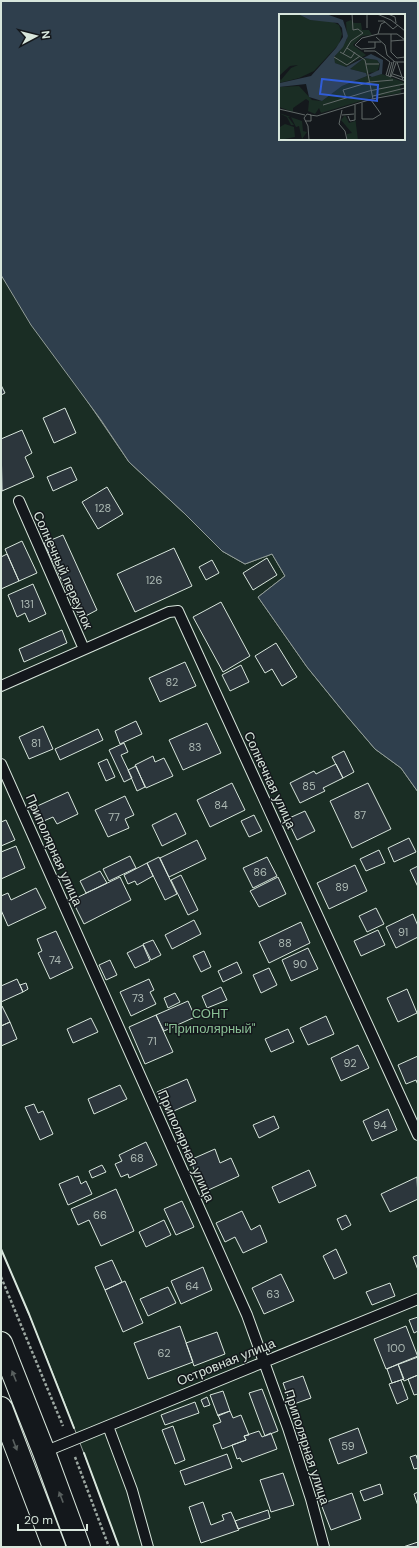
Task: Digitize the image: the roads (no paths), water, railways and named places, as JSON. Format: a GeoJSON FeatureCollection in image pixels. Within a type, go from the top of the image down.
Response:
{"type":"FeatureCollection","features":[{"type":"Feature","properties":{"kind":"main road"},"geometry":{"type":"LineString","coordinates":[[1,1343],[44,1452],[79,1547]]}},
{"type":"Feature","properties":{"kind":"main road"},"geometry":{"type":"LineString","coordinates":[[1,1408],[54,1547]]}},
{"type":"Feature","properties":{"kind":"lane","name":"Солнечный переулок"},"geometry":{"type":"LineString","coordinates":[[19,501],[84,649]]}},
{"type":"Feature","properties":{"kind":"lane","name":"Солнечная улица"},"geometry":{"type":"LineString","coordinates":[[1,686],[169,612],[178,611],[418,1135]]}},
{"type":"Feature","properties":{"kind":"lane","name":"Приполярная улица"},"geometry":{"type":"LineString","coordinates":[[1,764],[247,1315],[300,1461],[324,1547]]}},
{"type":"Feature","properties":{"kind":"lane","name":"Островная улица"},"geometry":{"type":"LineString","coordinates":[[44,1452],[418,1299]]}},
{"type":"Feature","properties":{"kind":"lane"},"geometry":{"type":"LineString","coordinates":[[108,1426],[132,1490],[148,1547]]}},
{"type":"Feature","properties":{"kind":"water"},"geometry":{"type":"Polygon","coordinates":[[[1,1],[418,1],[418,792],[401,768],[375,749],[346,715],[307,667],[258,597],[285,576],[272,554],[245,564],[222,551],[129,462],[101,420],[31,325],[1,275],[1,1]]]}},
{"type":"Feature","properties":{"kind":"park label","name":"СОНТ \"Приполярный\""},"geometry":{"type":"Point","coordinates":[210,1020]}}]}
